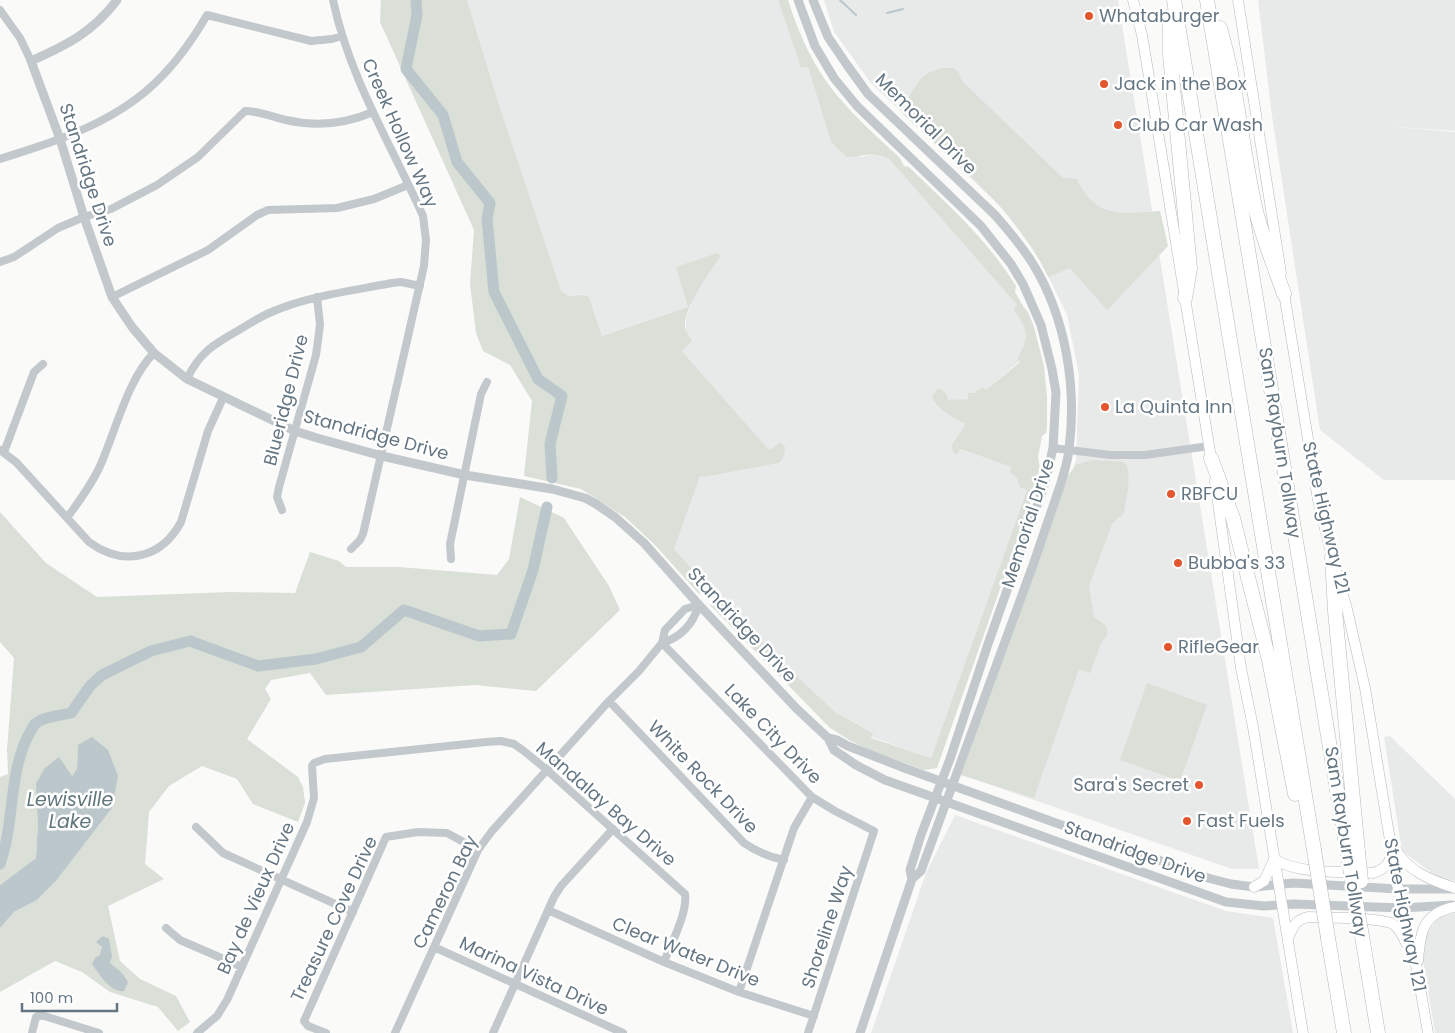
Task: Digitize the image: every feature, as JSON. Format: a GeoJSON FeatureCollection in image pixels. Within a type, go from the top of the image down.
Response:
{"type":"FeatureCollection","features":[{"type":"Feature","properties":{"kind":"highway"},"geometry":{"type":"LineString","coordinates":[[1169,0],[1170,55],[1190,268],[1185,298]]}},
{"type":"Feature","properties":{"kind":"highway","name":"Sam Rayburn Tollway"},"geometry":{"type":"LineString","coordinates":[[1174,0],[1310,850],[1322,898],[1344,1033]]}},
{"type":"Feature","properties":{"kind":"highway","name":"Sam Rayburn Tollway"},"geometry":{"type":"LineString","coordinates":[[1207,0],[1352,852],[1363,943],[1378,1033]]}},
{"type":"Feature","properties":{"kind":"highway"},"geometry":{"type":"LineString","coordinates":[[1212,0],[1222,34],[1241,121],[1255,206],[1284,294]]}},
{"type":"Feature","properties":{"kind":"highway"},"geometry":{"type":"LineString","coordinates":[[1210,452],[1233,518],[1270,660],[1310,850]]}},
{"type":"Feature","properties":{"kind":"highway"},"geometry":{"type":"LineString","coordinates":[[1332,557],[1352,852]]}},
{"type":"Feature","properties":{"kind":"main road"},"geometry":{"type":"LineString","coordinates":[[1133,0],[1145,54],[1210,452],[1241,668],[1253,727],[1303,1033]]}},
{"type":"Feature","properties":{"kind":"main road","name":"State Highway 121"},"geometry":{"type":"LineString","coordinates":[[1238,0],[1318,500],[1347,609],[1363,679],[1398,888],[1417,970],[1428,1033]]}},
{"type":"Feature","properties":{"kind":"main road"},"geometry":{"type":"LineString","coordinates":[[1274,859],[1300,869],[1373,873],[1383,870],[1389,862],[1392,847]]}},
{"type":"Feature","properties":{"kind":"main road"},"geometry":{"type":"LineString","coordinates":[[1392,847],[1399,857],[1414,871],[1433,882],[1455,888]]}},
{"type":"Feature","properties":{"kind":"main road"},"geometry":{"type":"LineString","coordinates":[[1254,887],[1264,881],[1274,859]]}},
{"type":"Feature","properties":{"kind":"main road"},"geometry":{"type":"LineString","coordinates":[[1417,970],[1420,936],[1428,920],[1437,912],[1455,906]]}},
{"type":"Feature","properties":{"kind":"main road"},"geometry":{"type":"LineString","coordinates":[[1288,939],[1294,924],[1308,917],[1380,921],[1392,924],[1400,930],[1417,970]]}},
{"type":"Feature","properties":{"kind":"street"},"geometry":{"type":"LineString","coordinates":[[31,61],[74,40],[101,20],[117,0]]}},
{"type":"Feature","properties":{"kind":"street","name":"Creek Hollow Way"},"geometry":{"type":"LineString","coordinates":[[333,0],[342,36],[356,74],[422,216],[425,229],[426,252],[420,286],[363,534],[351,550]]}},
{"type":"Feature","properties":{"kind":"street","name":"Memorial Drive"},"geometry":{"type":"LineString","coordinates":[[798,0],[815,46],[830,71],[857,106],[981,226],[1012,264],[1041,325],[1056,392],[1053,448],[1045,483],[942,780],[921,835],[910,870],[912,879],[921,871],[1061,483],[1069,451],[1071,383],[1065,346],[1054,308],[1033,264],[1014,236],[995,215],[868,94],[828,37],[813,0]]}},
{"type":"Feature","properties":{"kind":"street","name":"Standridge Drive"},"geometry":{"type":"LineString","coordinates":[[0,10],[20,38],[31,61],[60,139],[84,217],[112,297],[132,327],[154,353],[186,379],[223,398],[295,430],[338,444],[465,475],[574,494],[596,504],[615,517],[644,543],[797,709],[828,738],[834,750],[856,765],[885,780],[1226,902],[1245,906],[1294,904],[1402,908],[1455,906]]}},
{"type":"Feature","properties":{"kind":"street"},"geometry":{"type":"LineString","coordinates":[[0,158],[89,128],[132,103],[156,83],[185,50],[207,15],[312,41],[342,36]]}},
{"type":"Feature","properties":{"kind":"street"},"geometry":{"type":"LineString","coordinates":[[872,122],[885,109]]}},
{"type":"Feature","properties":{"kind":"street"},"geometry":{"type":"LineString","coordinates":[[0,262],[14,257],[58,228],[136,197],[177,173],[215,141],[245,111],[288,121],[315,124],[344,122],[373,112]]}},
{"type":"Feature","properties":{"kind":"street"},"geometry":{"type":"LineString","coordinates":[[112,297],[208,250],[257,215],[268,210],[337,208],[374,199],[408,184]]}},
{"type":"Feature","properties":{"kind":"street"},"geometry":{"type":"LineString","coordinates":[[186,379],[194,363],[217,343],[269,313],[317,297],[392,283],[401,282],[420,286]]}},
{"type":"Feature","properties":{"kind":"street","name":"Blueridge Drive"},"geometry":{"type":"LineString","coordinates":[[282,510],[277,496],[318,340],[319,310],[317,297]]}},
{"type":"Feature","properties":{"kind":"street"},"geometry":{"type":"LineString","coordinates":[[67,518],[94,480],[131,389],[145,361],[154,353]]}},
{"type":"Feature","properties":{"kind":"street"},"geometry":{"type":"LineString","coordinates":[[43,364],[34,372],[2,451],[16,462],[89,542],[99,549],[122,557],[146,554],[162,547],[174,534],[180,522],[208,431],[223,398]]}},
{"type":"Feature","properties":{"kind":"street"},"geometry":{"type":"LineString","coordinates":[[451,559],[450,544],[481,394],[487,382]]}},
{"type":"Feature","properties":{"kind":"street"},"geometry":{"type":"LineString","coordinates":[[1053,448],[1110,455],[1210,452]]}},
{"type":"Feature","properties":{"kind":"street","name":"Cameron Bay"},"geometry":{"type":"LineString","coordinates":[[662,643],[674,640],[695,619],[699,604]]}},
{"type":"Feature","properties":{"kind":"street","name":"Cameron Bay"},"geometry":{"type":"LineString","coordinates":[[395,1033],[478,850],[492,831],[609,701],[639,671],[662,643],[665,630],[685,609],[699,604]]}},
{"type":"Feature","properties":{"kind":"street","name":"Lake City Drive"},"geometry":{"type":"LineString","coordinates":[[662,643],[812,797],[874,831]]}},
{"type":"Feature","properties":{"kind":"street","name":"White Rock Drive"},"geometry":{"type":"LineString","coordinates":[[609,701],[744,843],[771,857],[784,860]]}},
{"type":"Feature","properties":{"kind":"street","name":"Standridge Drive"},"geometry":{"type":"LineString","coordinates":[[828,738],[1231,884],[1254,887],[1294,883],[1398,888],[1455,888]]}},
{"type":"Feature","properties":{"kind":"street","name":"Mandalay Bay Drive"},"geometry":{"type":"LineString","coordinates":[[314,763],[325,759],[501,741],[514,744],[547,770],[684,894],[686,902],[664,962]]}},
{"type":"Feature","properties":{"kind":"street","name":"Bay de Vieux Drive"},"geometry":{"type":"LineString","coordinates":[[197,1033],[217,1016],[227,1000],[282,879],[311,809],[314,798],[312,766],[314,763]]}},
{"type":"Feature","properties":{"kind":"street"},"geometry":{"type":"LineString","coordinates":[[739,992],[794,828],[812,797]]}},
{"type":"Feature","properties":{"kind":"street"},"geometry":{"type":"LineString","coordinates":[[196,827],[223,853],[353,912]]}},
{"type":"Feature","properties":{"kind":"street"},"geometry":{"type":"LineString","coordinates":[[493,1033],[560,886],[613,829]]}},
{"type":"Feature","properties":{"kind":"street","name":"Shoreline Way"},"geometry":{"type":"LineString","coordinates":[[808,1033],[874,831]]}},
{"type":"Feature","properties":{"kind":"street","name":"Treasure Cove Drive"},"geometry":{"type":"LineString","coordinates":[[326,1033],[308,1026],[304,1021],[386,837],[418,832],[447,833],[478,850]]}},
{"type":"Feature","properties":{"kind":"street"},"geometry":{"type":"LineString","coordinates":[[1148,874],[1153,857]]}},
{"type":"Feature","properties":{"kind":"street"},"geometry":{"type":"LineString","coordinates":[[860,1033],[912,879]]}},
{"type":"Feature","properties":{"kind":"street","name":"Clear Water Drive"},"geometry":{"type":"LineString","coordinates":[[548,910],[664,962],[739,992],[814,1016]]}},
{"type":"Feature","properties":{"kind":"street"},"geometry":{"type":"LineString","coordinates":[[166,928],[180,940],[242,967]]}},
{"type":"Feature","properties":{"kind":"street","name":"Marina Vista Drive"},"geometry":{"type":"LineString","coordinates":[[434,947],[623,1033]]}},
{"type":"Feature","properties":{"kind":"street"},"geometry":{"type":"LineString","coordinates":[[32,1033],[36,1017],[41,1015],[99,1033]]}},
{"type":"Feature","properties":{"kind":"shaded area"},"geometry":{"type":"Polygon","coordinates":[[[381,0],[467,0],[500,108],[561,290],[568,296],[585,295],[589,297],[602,336],[688,307],[676,267],[717,253],[721,256],[691,303],[685,323],[686,331],[692,341],[682,351],[769,450],[781,442],[785,449],[783,458],[779,463],[705,477],[700,476],[674,549],[703,582],[704,592],[699,594],[656,546],[625,517],[581,489],[524,476],[532,401],[510,365],[483,351],[476,333],[470,284],[474,230],[380,22],[381,0]]]}},
{"type":"Feature","properties":{"kind":"shaded area"},"geometry":{"type":"Polygon","coordinates":[[[467,0],[778,0],[801,68],[808,67],[831,142],[860,157],[876,154],[889,159],[1017,305],[1013,309],[1024,324],[1026,332],[1025,346],[1017,358],[1020,361],[986,390],[983,387],[969,399],[934,402],[966,424],[960,436],[959,449],[1011,467],[1021,486],[1027,490],[931,758],[871,737],[872,732],[835,712],[781,661],[680,558],[674,549],[700,475],[705,477],[779,463],[785,450],[769,450],[682,351],[686,332],[686,318],[691,304],[702,281],[721,256],[717,253],[688,307],[602,336],[589,297],[583,294],[565,295],[561,290],[500,108],[467,0]]]}},
{"type":"Feature","properties":{"kind":"shaded area"},"geometry":{"type":"Polygon","coordinates":[[[778,0],[788,0],[807,48],[820,72],[835,93],[900,158],[904,166],[909,167],[966,223],[1005,269],[1016,286],[1015,292],[1028,312],[1044,366],[1047,428],[1046,433],[1042,436],[1038,457],[1040,469],[1032,491],[1032,498],[937,768],[924,770],[869,750],[829,727],[710,605],[718,597],[835,712],[873,733],[871,738],[931,758],[1027,490],[1020,487],[1017,478],[1010,472],[1011,467],[960,449],[957,454],[953,452],[952,445],[965,424],[942,409],[932,397],[937,390],[941,389],[947,395],[948,400],[968,399],[968,393],[974,393],[983,387],[986,390],[1020,362],[1017,358],[1026,338],[1022,322],[1013,309],[1017,305],[889,159],[873,154],[847,157],[831,142],[808,67],[801,68],[778,0]]]}},
{"type":"Feature","properties":{"kind":"shaded area"},"geometry":{"type":"Polygon","coordinates":[[[824,0],[1118,0],[1259,869],[1232,869],[965,776],[1076,460],[1079,375],[1067,315],[1041,261],[1004,210],[871,83],[834,32],[824,0]]]}},
{"type":"Feature","properties":{"kind":"shaded area"},"geometry":{"type":"Polygon","coordinates":[[[1258,0],[1455,0],[1455,131],[1385,126],[1455,132],[1455,480],[1384,480],[1320,430],[1272,116],[1258,0]]]}},
{"type":"Feature","properties":{"kind":"shaded area"},"geometry":{"type":"Polygon","coordinates":[[[942,68],[954,68],[962,81],[1063,178],[1077,179],[1084,192],[1101,207],[1122,213],[1160,211],[1168,246],[1107,310],[1070,268],[1048,277],[1020,230],[1002,209],[964,169],[903,114],[904,104],[920,80],[928,73],[942,68]]]}},
{"type":"Feature","properties":{"kind":"shaded area"},"geometry":{"type":"Polygon","coordinates":[[[1092,460],[1124,462],[1127,466],[1129,479],[1124,513],[1112,524],[1089,586],[1094,617],[1105,625],[1107,635],[1101,643],[1090,673],[1079,669],[1034,798],[961,775],[1066,478],[1076,465],[1092,460]]]}},
{"type":"Feature","properties":{"kind":"shaded area"},"geometry":{"type":"Polygon","coordinates":[[[520,497],[564,518],[609,586],[620,610],[536,691],[475,685],[326,695],[310,673],[271,680],[265,689],[271,699],[247,739],[298,777],[303,787],[305,803],[298,822],[253,804],[237,779],[202,766],[169,786],[149,812],[145,864],[164,879],[108,906],[120,961],[140,979],[176,996],[190,1022],[178,1031],[158,1007],[110,992],[82,972],[55,961],[0,992],[0,928],[14,912],[37,900],[56,881],[112,808],[78,745],[77,769],[38,822],[36,858],[0,885],[0,777],[8,774],[7,750],[14,658],[0,642],[0,512],[46,563],[97,597],[230,592],[295,593],[310,552],[339,561],[346,567],[399,567],[497,575],[509,559],[520,497]]]}},
{"type":"Feature","properties":{"kind":"shaded area"},"geometry":{"type":"Polygon","coordinates":[[[1147,683],[1207,705],[1180,781],[1120,760],[1147,683]]]}},
{"type":"Feature","properties":{"kind":"shaded area"},"geometry":{"type":"Polygon","coordinates":[[[1390,736],[1455,799],[1455,881],[1440,879],[1402,851],[1384,737],[1390,736]]]}},
{"type":"Feature","properties":{"kind":"shaded area"},"geometry":{"type":"Polygon","coordinates":[[[955,815],[1226,911],[1273,918],[1293,1033],[871,1033],[926,873],[955,815]]]}},
{"type":"Feature","properties":{"kind":"shaded area"},"geometry":{"type":"Polygon","coordinates":[[[1455,913],[1455,1033],[1435,1033],[1423,960],[1426,935],[1442,916],[1455,913]]]}},
{"type":"Feature","properties":{"kind":"water","name":"Lewisville Lake"},"geometry":{"type":"Polygon","coordinates":[[[92,737],[108,750],[118,776],[112,808],[56,881],[37,900],[14,912],[0,928],[0,885],[36,858],[38,822],[36,783],[45,768],[59,757],[72,776],[77,769],[78,745],[92,737]]]}},
{"type":"Feature","properties":{"kind":"water"},"geometry":{"type":"Polygon","coordinates":[[[103,936],[109,939],[112,956],[110,963],[122,973],[128,982],[124,991],[119,991],[110,986],[92,964],[95,958],[100,955],[102,947],[96,942],[103,936]]]}},
{"type":"Feature","properties":{"kind":"waterway"},"geometry":{"type":"LineString","coordinates":[[416,0],[417,15],[406,69],[443,115],[457,162],[490,203],[487,219],[494,292],[538,379],[562,396],[550,444],[552,478]]}},
{"type":"Feature","properties":{"kind":"waterway"},"geometry":{"type":"LineString","coordinates":[[840,0],[856,15]]}},
{"type":"Feature","properties":{"kind":"waterway"},"geometry":{"type":"LineString","coordinates":[[887,13],[903,9]]}},
{"type":"Feature","properties":{"kind":"waterway"},"geometry":{"type":"LineString","coordinates":[[0,864],[8,832],[18,765],[22,749],[29,734],[38,722],[71,713],[90,686],[102,675],[151,651],[190,641],[258,666],[316,659],[361,647],[404,610],[479,636],[511,634],[533,570],[547,507]]}},
{"type":"Feature","properties":{"kind":"place","name":"Whataburger"},"geometry":{"type":"Point","coordinates":[1089,16]}},
{"type":"Feature","properties":{"kind":"place","name":"Jack in the Box"},"geometry":{"type":"Point","coordinates":[1104,84]}},
{"type":"Feature","properties":{"kind":"place","name":"Club Car Wash"},"geometry":{"type":"Point","coordinates":[1118,125]}},
{"type":"Feature","properties":{"kind":"place","name":"La Quinta Inn"},"geometry":{"type":"Point","coordinates":[1105,407]}},
{"type":"Feature","properties":{"kind":"place","name":"RBFCU"},"geometry":{"type":"Point","coordinates":[1171,494]}},
{"type":"Feature","properties":{"kind":"place","name":"Bubba's 33"},"geometry":{"type":"Point","coordinates":[1178,563]}},
{"type":"Feature","properties":{"kind":"place","name":"RifleGear"},"geometry":{"type":"Point","coordinates":[1168,647]}},
{"type":"Feature","properties":{"kind":"place","name":"Sara's Secret"},"geometry":{"type":"Point","coordinates":[1199,785]}},
{"type":"Feature","properties":{"kind":"place","name":"Fast Fuels"},"geometry":{"type":"Point","coordinates":[1187,821]}}]}
